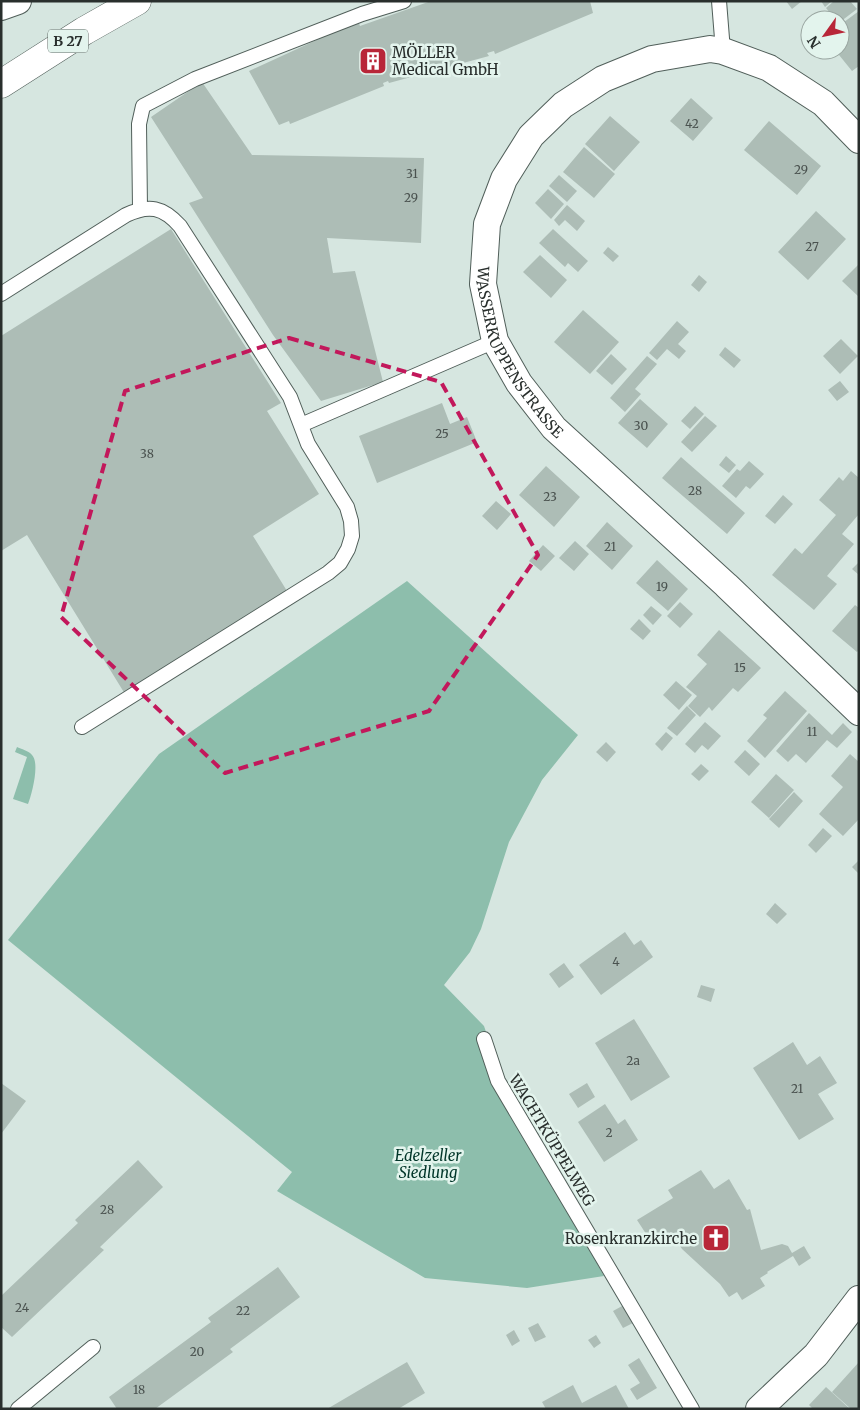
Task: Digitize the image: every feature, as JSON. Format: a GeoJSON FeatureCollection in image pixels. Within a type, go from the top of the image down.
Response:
{"type":"FeatureCollection","features":[{"type":"Feature","properties":{"kind":"highway","name":"B 27"},"geometry":{"type":"LineString","coordinates":[[1,84],[84,30],[137,1]]}},
{"type":"Feature","properties":{"kind":"street"},"geometry":{"type":"LineString","coordinates":[[1,7],[18,1]]}},
{"type":"Feature","properties":{"kind":"street","name":"WASSERKUPPENSTRASSE"},"geometry":{"type":"LineString","coordinates":[[859,140],[823,103],[769,68],[723,51],[710,49],[652,59],[603,80],[563,105],[531,136],[504,179],[487,224],[482,284],[496,341],[519,383],[554,428],[726,585],[859,712]]}},
{"type":"Feature","properties":{"kind":"street"},"geometry":{"type":"LineString","coordinates":[[759,1409],[816,1355],[859,1299]]}},
{"type":"Feature","properties":{"kind":"lane"},"geometry":{"type":"LineString","coordinates":[[140,209],[139,124],[143,106],[195,79],[362,14],[404,1]]}},
{"type":"Feature","properties":{"kind":"lane"},"geometry":{"type":"LineString","coordinates":[[719,1],[723,51]]}},
{"type":"Feature","properties":{"kind":"lane"},"geometry":{"type":"LineString","coordinates":[[1,294],[126,215],[140,209],[156,209],[170,215],[180,226],[290,397],[308,444],[347,507],[351,521],[352,536],[348,549],[340,563],[328,573],[82,727]]}},
{"type":"Feature","properties":{"kind":"lane"},"geometry":{"type":"LineString","coordinates":[[301,425],[496,341]]}},
{"type":"Feature","properties":{"kind":"lane","name":"WACHTKÜPPELWEG"},"geometry":{"type":"LineString","coordinates":[[484,1039],[498,1081],[692,1409]]}},
{"type":"Feature","properties":{"kind":"lane"},"geometry":{"type":"LineString","coordinates":[[18,1409],[93,1347]]}},
{"type":"Feature","properties":{"kind":"highlighted area"},"geometry":{"type":"Polygon","coordinates":[[[289,338],[441,382],[538,555],[429,711],[225,773],[61,617],[125,391],[289,338]]]}},
{"type":"Feature","properties":{"kind":"green space","name":"Edelzeller Siedlung"},"geometry":{"type":"Polygon","coordinates":[[[407,581],[578,735],[542,780],[509,842],[481,929],[470,952],[444,985],[484,1026],[513,1111],[604,1276],[527,1288],[425,1278],[277,1191],[292,1172],[8,940],[159,754],[407,581]]]}},
{"type":"Feature","properties":{"kind":"green space"},"geometry":{"type":"Polygon","coordinates":[[[17,747],[29,752],[34,759],[34,779],[28,804],[13,799],[27,757],[15,752],[17,747]]]}},
{"type":"Feature","properties":{"kind":"building","name":"MÖLLER Medical GmbH"},"geometry":{"type":"Polygon","coordinates":[[[431,1],[590,1],[593,13],[495,54],[494,51],[487,53],[489,56],[389,83],[388,81],[383,83],[384,86],[290,124],[289,121],[279,125],[249,71],[358,21],[360,26],[431,1]]]}},
{"type":"Feature","properties":{"kind":"building"},"geometry":{"type":"Polygon","coordinates":[[[786,1],[802,1],[792,9],[786,1]]]}},
{"type":"Feature","properties":{"kind":"building"},"geometry":{"type":"Polygon","coordinates":[[[821,1],[832,1],[825,7],[821,1]]]}},
{"type":"Feature","properties":{"kind":"building"},"geometry":{"type":"Polygon","coordinates":[[[834,1],[850,1],[857,9],[850,14],[850,10],[828,10],[826,8],[834,1]]]}},
{"type":"Feature","properties":{"kind":"building"},"geometry":{"type":"Polygon","coordinates":[[[859,11],[859,66],[852,71],[843,60],[850,60],[850,18],[859,11]]]}},
{"type":"Feature","properties":{"kind":"building"},"geometry":{"type":"Polygon","coordinates":[[[202,82],[252,155],[424,158],[421,243],[327,238],[333,273],[355,271],[383,382],[321,401],[273,335],[189,203],[203,198],[151,117],[202,82]]]}},
{"type":"Feature","properties":{"kind":"building"},"geometry":{"type":"Polygon","coordinates":[[[691,98],[713,118],[693,141],[670,121],[691,98]]]}},
{"type":"Feature","properties":{"kind":"building"},"geometry":{"type":"Polygon","coordinates":[[[610,116],[640,142],[614,171],[585,144],[610,116]]]}},
{"type":"Feature","properties":{"kind":"building"},"geometry":{"type":"Polygon","coordinates":[[[769,121],[821,166],[797,195],[744,150],[769,121]]]}},
{"type":"Feature","properties":{"kind":"building"},"geometry":{"type":"Polygon","coordinates":[[[584,147],[615,174],[594,198],[563,172],[584,147]]]}},
{"type":"Feature","properties":{"kind":"building"},"geometry":{"type":"Polygon","coordinates":[[[559,175],[577,191],[567,202],[549,186],[559,175]]]}},
{"type":"Feature","properties":{"kind":"building"},"geometry":{"type":"Polygon","coordinates":[[[548,189],[564,204],[551,219],[535,203],[548,189]]]}},
{"type":"Feature","properties":{"kind":"building"},"geometry":{"type":"Polygon","coordinates":[[[567,205],[585,221],[577,231],[565,220],[559,226],[554,220],[567,205]]]}},
{"type":"Feature","properties":{"kind":"building"},"geometry":{"type":"Polygon","coordinates":[[[816,211],[846,239],[808,280],[778,252],[816,211]]]}},
{"type":"Feature","properties":{"kind":"building"},"geometry":{"type":"Polygon","coordinates":[[[171,229],[281,403],[267,411],[319,494],[253,536],[287,591],[125,694],[27,535],[1,551],[1,336],[171,229]]]}},
{"type":"Feature","properties":{"kind":"building"},"geometry":{"type":"Polygon","coordinates":[[[553,229],[588,261],[578,272],[568,263],[565,267],[539,243],[553,229]]]}},
{"type":"Feature","properties":{"kind":"building"},"geometry":{"type":"Polygon","coordinates":[[[608,247],[619,256],[613,262],[603,253],[608,247]]]}},
{"type":"Feature","properties":{"kind":"building"},"geometry":{"type":"Polygon","coordinates":[[[540,255],[567,280],[551,298],[523,272],[540,255]]]}},
{"type":"Feature","properties":{"kind":"building"},"geometry":{"type":"Polygon","coordinates":[[[859,264],[859,297],[842,281],[859,264]]]}},
{"type":"Feature","properties":{"kind":"building"},"geometry":{"type":"Polygon","coordinates":[[[699,275],[707,282],[699,292],[691,285],[699,275]]]}},
{"type":"Feature","properties":{"kind":"building"},"geometry":{"type":"Polygon","coordinates":[[[583,310],[619,342],[590,374],[554,342],[583,310]]]}},
{"type":"Feature","properties":{"kind":"building"},"geometry":{"type":"Polygon","coordinates":[[[677,321],[689,332],[678,344],[686,351],[679,359],[667,349],[657,360],[649,353],[677,321]]]}},
{"type":"Feature","properties":{"kind":"building"},"geometry":{"type":"Polygon","coordinates":[[[841,339],[858,356],[840,374],[823,356],[841,339]]]}},
{"type":"Feature","properties":{"kind":"building"},"geometry":{"type":"Polygon","coordinates":[[[725,347],[741,360],[734,368],[719,355],[725,347]]]}},
{"type":"Feature","properties":{"kind":"building"},"geometry":{"type":"Polygon","coordinates":[[[611,354],[627,369],[612,385],[596,371],[611,354]]]}},
{"type":"Feature","properties":{"kind":"building"},"geometry":{"type":"Polygon","coordinates":[[[647,356],[657,364],[635,389],[641,394],[625,412],[610,398],[647,356]]]}},
{"type":"Feature","properties":{"kind":"building"},"geometry":{"type":"Polygon","coordinates":[[[840,381],[849,392],[837,401],[828,390],[840,381]]]}},
{"type":"Feature","properties":{"kind":"building"},"geometry":{"type":"Polygon","coordinates":[[[640,399],[668,424],[647,448],[618,423],[640,399]]]}},
{"type":"Feature","properties":{"kind":"building"},"geometry":{"type":"Polygon","coordinates":[[[442,403],[450,424],[467,417],[477,442],[377,483],[359,436],[442,403]]]}},
{"type":"Feature","properties":{"kind":"building"},"geometry":{"type":"Polygon","coordinates":[[[695,406],[704,414],[690,429],[681,421],[695,406]]]}},
{"type":"Feature","properties":{"kind":"building"},"geometry":{"type":"Polygon","coordinates":[[[705,416],[717,426],[692,452],[681,442],[705,416]]]}},
{"type":"Feature","properties":{"kind":"building"},"geometry":{"type":"Polygon","coordinates":[[[726,456],[736,465],[729,473],[719,465],[726,456]]]}},
{"type":"Feature","properties":{"kind":"building"},"geometry":{"type":"Polygon","coordinates":[[[681,457],[745,513],[727,534],[662,478],[681,457]]]}},
{"type":"Feature","properties":{"kind":"building"},"geometry":{"type":"Polygon","coordinates":[[[749,461],[764,474],[750,489],[746,486],[736,498],[722,486],[737,469],[740,471],[749,461]]]}},
{"type":"Feature","properties":{"kind":"building"},"geometry":{"type":"Polygon","coordinates":[[[546,466],[580,497],[554,527],[519,495],[546,466]]]}},
{"type":"Feature","properties":{"kind":"building"},"geometry":{"type":"Polygon","coordinates":[[[851,471],[859,478],[859,514],[842,534],[854,544],[827,576],[837,584],[814,610],[772,575],[795,548],[802,554],[836,515],[819,500],[839,477],[843,481],[851,471]]]}},
{"type":"Feature","properties":{"kind":"building"},"geometry":{"type":"Polygon","coordinates":[[[783,495],[793,504],[775,524],[765,516],[783,495]]]}},
{"type":"Feature","properties":{"kind":"building"},"geometry":{"type":"Polygon","coordinates":[[[496,501],[511,514],[497,530],[482,516],[496,501]]]}},
{"type":"Feature","properties":{"kind":"building"},"geometry":{"type":"Polygon","coordinates":[[[607,522],[633,546],[612,570],[586,546],[607,522]]]}},
{"type":"Feature","properties":{"kind":"building"},"geometry":{"type":"Polygon","coordinates":[[[575,541],[589,554],[574,571],[559,558],[575,541]]]}},
{"type":"Feature","properties":{"kind":"building"},"geometry":{"type":"Polygon","coordinates":[[[543,545],[555,556],[541,571],[529,561],[543,545]]]}},
{"type":"Feature","properties":{"kind":"building"},"geometry":{"type":"Polygon","coordinates":[[[657,560],[688,589],[668,611],[636,583],[657,560]]]}},
{"type":"Feature","properties":{"kind":"building"},"geometry":{"type":"Polygon","coordinates":[[[859,562],[859,575],[852,569],[859,562]]]}},
{"type":"Feature","properties":{"kind":"building"},"geometry":{"type":"Polygon","coordinates":[[[680,602],[693,614],[680,628],[667,616],[680,602]]]}},
{"type":"Feature","properties":{"kind":"building"},"geometry":{"type":"Polygon","coordinates":[[[855,605],[859,608],[859,650],[857,652],[832,631],[855,605]]]}},
{"type":"Feature","properties":{"kind":"building"},"geometry":{"type":"Polygon","coordinates":[[[651,606],[662,615],[653,625],[643,615],[651,606]]]}},
{"type":"Feature","properties":{"kind":"building"},"geometry":{"type":"Polygon","coordinates":[[[639,619],[651,631],[643,640],[630,629],[639,619]]]}},
{"type":"Feature","properties":{"kind":"building"},"geometry":{"type":"Polygon","coordinates":[[[719,630],[761,668],[738,692],[733,688],[712,711],[709,707],[700,717],[688,706],[697,696],[686,687],[707,664],[697,655],[719,630]]]}},
{"type":"Feature","properties":{"kind":"building"},"geometry":{"type":"Polygon","coordinates":[[[676,681],[692,695],[679,710],[663,695],[676,681]]]}},
{"type":"Feature","properties":{"kind":"building"},"geometry":{"type":"Polygon","coordinates":[[[785,691],[807,711],[765,758],[747,741],[767,718],[763,715],[785,691]]]}},
{"type":"Feature","properties":{"kind":"building"},"geometry":{"type":"Polygon","coordinates":[[[687,706],[696,715],[677,736],[667,728],[687,706]]]}},
{"type":"Feature","properties":{"kind":"building"},"geometry":{"type":"Polygon","coordinates":[[[809,713],[832,735],[843,723],[852,732],[837,748],[827,740],[806,763],[796,754],[788,762],[776,751],[809,713]]]}},
{"type":"Feature","properties":{"kind":"building"},"geometry":{"type":"Polygon","coordinates":[[[705,722],[721,736],[708,750],[702,745],[695,753],[685,744],[705,722]]]}},
{"type":"Feature","properties":{"kind":"building"},"geometry":{"type":"Polygon","coordinates":[[[666,732],[673,738],[662,751],[655,744],[666,732]]]}},
{"type":"Feature","properties":{"kind":"building"},"geometry":{"type":"Polygon","coordinates":[[[606,742],[616,752],[607,762],[596,752],[606,742]]]}},
{"type":"Feature","properties":{"kind":"building"},"geometry":{"type":"Polygon","coordinates":[[[745,750],[760,764],[749,776],[734,762],[745,750]]]}},
{"type":"Feature","properties":{"kind":"building"},"geometry":{"type":"Polygon","coordinates":[[[850,754],[859,762],[859,819],[843,836],[819,814],[843,787],[831,776],[850,754]]]}},
{"type":"Feature","properties":{"kind":"building"},"geometry":{"type":"Polygon","coordinates":[[[701,764],[709,771],[699,781],[691,774],[701,764]]]}},
{"type":"Feature","properties":{"kind":"building"},"geometry":{"type":"Polygon","coordinates":[[[776,774],[794,790],[769,818],[751,802],[776,774]]]}},
{"type":"Feature","properties":{"kind":"building"},"geometry":{"type":"Polygon","coordinates":[[[794,792],[803,801],[779,828],[769,819],[794,792]]]}},
{"type":"Feature","properties":{"kind":"building"},"geometry":{"type":"Polygon","coordinates":[[[823,828],[832,836],[816,853],[808,845],[823,828]]]}},
{"type":"Feature","properties":{"kind":"building"},"geometry":{"type":"Polygon","coordinates":[[[859,860],[859,874],[852,867],[859,860]]]}},
{"type":"Feature","properties":{"kind":"building"},"geometry":{"type":"Polygon","coordinates":[[[775,903],[787,914],[777,924],[766,914],[775,903]]]}},
{"type":"Feature","properties":{"kind":"building"},"geometry":{"type":"Polygon","coordinates":[[[625,932],[634,945],[641,940],[653,957],[601,995],[579,965],[625,932]]]}},
{"type":"Feature","properties":{"kind":"building"},"geometry":{"type":"Polygon","coordinates":[[[564,963],[574,977],[559,988],[549,974],[564,963]]]}},
{"type":"Feature","properties":{"kind":"building"},"geometry":{"type":"Polygon","coordinates":[[[701,985],[715,989],[711,1002],[697,997],[701,985]]]}},
{"type":"Feature","properties":{"kind":"building"},"geometry":{"type":"Polygon","coordinates":[[[634,1019],[670,1077],[631,1101],[595,1043],[634,1019]]]}},
{"type":"Feature","properties":{"kind":"building"},"geometry":{"type":"Polygon","coordinates":[[[793,1042],[807,1065],[820,1056],[837,1083],[818,1094],[834,1119],[799,1140],[753,1068],[793,1042]]]}},
{"type":"Feature","properties":{"kind":"building"},"geometry":{"type":"Polygon","coordinates":[[[1,1083],[26,1101],[1,1134],[1,1083]]]}},
{"type":"Feature","properties":{"kind":"building"},"geometry":{"type":"Polygon","coordinates":[[[587,1083],[595,1097],[578,1108],[569,1094],[587,1083]]]}},
{"type":"Feature","properties":{"kind":"building"},"geometry":{"type":"Polygon","coordinates":[[[605,1104],[618,1124],[625,1119],[638,1140],[604,1162],[578,1122],[605,1104]]]}},
{"type":"Feature","properties":{"kind":"building"},"geometry":{"type":"Polygon","coordinates":[[[138,1160],[163,1187],[100,1247],[104,1250],[12,1337],[1,1327],[1,1296],[78,1223],[75,1220],[138,1160]]]}},
{"type":"Feature","properties":{"kind":"building","name":"Rosenkranzkirche"},"geometry":{"type":"Polygon","coordinates":[[[701,1170],[714,1189],[729,1179],[747,1210],[750,1209],[761,1250],[782,1244],[788,1246],[792,1253],[804,1246],[811,1258],[799,1266],[793,1256],[760,1278],[765,1286],[742,1300],[737,1292],[729,1297],[720,1284],[682,1249],[671,1232],[652,1243],[637,1220],[673,1198],[668,1190],[701,1170]]]}},
{"type":"Feature","properties":{"kind":"building"},"geometry":{"type":"Polygon","coordinates":[[[278,1267],[300,1297],[230,1349],[233,1352],[155,1409],[117,1409],[109,1397],[211,1322],[208,1318],[278,1267]]]}},
{"type":"Feature","properties":{"kind":"building"},"geometry":{"type":"Polygon","coordinates":[[[624,1305],[633,1323],[623,1328],[613,1311],[624,1305]]]}},
{"type":"Feature","properties":{"kind":"building"},"geometry":{"type":"Polygon","coordinates":[[[538,1323],[546,1337],[535,1342],[528,1328],[538,1323]]]}},
{"type":"Feature","properties":{"kind":"building"},"geometry":{"type":"Polygon","coordinates":[[[514,1330],[520,1341],[512,1346],[506,1335],[514,1330]]]}},
{"type":"Feature","properties":{"kind":"building"},"geometry":{"type":"Polygon","coordinates":[[[596,1335],[601,1343],[594,1348],[588,1340],[596,1335]]]}},
{"type":"Feature","properties":{"kind":"building"},"geometry":{"type":"Polygon","coordinates":[[[639,1358],[657,1388],[637,1400],[630,1389],[640,1383],[628,1365],[639,1358]]]}},
{"type":"Feature","properties":{"kind":"building"},"geometry":{"type":"Polygon","coordinates":[[[407,1362],[425,1393],[398,1409],[327,1409],[407,1362]]]}},
{"type":"Feature","properties":{"kind":"building"},"geometry":{"type":"Polygon","coordinates":[[[859,1362],[859,1409],[851,1409],[832,1392],[859,1362]]]}},
{"type":"Feature","properties":{"kind":"building"},"geometry":{"type":"Polygon","coordinates":[[[573,1385],[582,1403],[616,1385],[629,1409],[546,1409],[542,1402],[573,1385]]]}},
{"type":"Feature","properties":{"kind":"building"},"geometry":{"type":"Polygon","coordinates":[[[826,1387],[850,1409],[813,1409],[809,1405],[826,1387]]]}},
{"type":"Feature","properties":{"kind":"place","name":"MÖLLER Medical GmbH"},"geometry":{"type":"Point","coordinates":[373,61]}},
{"type":"Feature","properties":{"kind":"place","name":"Rosenkranzkirche"},"geometry":{"type":"Point","coordinates":[716,1238]}}]}
